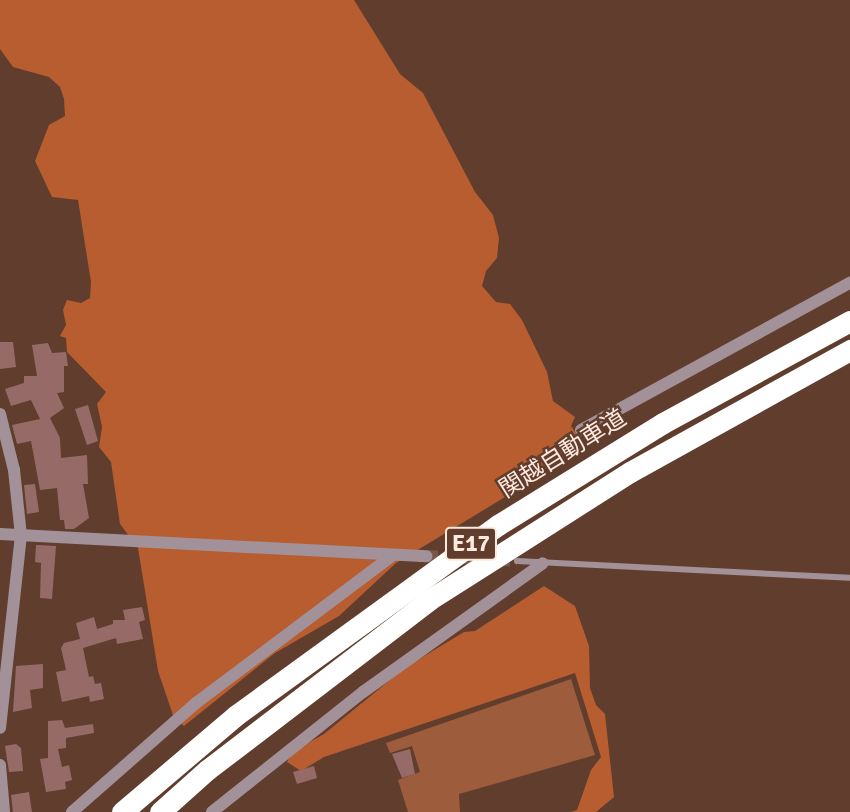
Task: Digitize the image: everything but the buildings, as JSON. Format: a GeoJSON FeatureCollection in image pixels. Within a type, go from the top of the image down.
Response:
{"type":"FeatureCollection","features":[{"type":"Feature","properties":{"kind":"highway","name":"関越自動車道"},"geometry":{"type":"LineString","coordinates":[[121,812],[246,708],[498,525],[663,423],[850,321]]}},
{"type":"Feature","properties":{"kind":"highway","name":"関越自動車道"},"geometry":{"type":"LineString","coordinates":[[160,812],[207,770],[429,600],[641,465],[850,350]]}},
{"type":"Feature","properties":{"kind":"street"},"geometry":{"type":"LineString","coordinates":[[582,430],[850,283]]}},
{"type":"Feature","properties":{"kind":"street"},"geometry":{"type":"LineString","coordinates":[[0,414],[14,470],[21,535],[0,728]]}},
{"type":"Feature","properties":{"kind":"street"},"geometry":{"type":"LineString","coordinates":[[0,534],[426,556]]}},
{"type":"Feature","properties":{"kind":"street"},"geometry":{"type":"LineString","coordinates":[[72,812],[196,703],[392,556]]}},
{"type":"Feature","properties":{"kind":"street"},"geometry":{"type":"LineString","coordinates":[[212,812],[363,692],[543,563]]}},
{"type":"Feature","properties":{"kind":"street"},"geometry":{"type":"LineString","coordinates":[[0,765],[4,812]]}},
{"type":"Feature","properties":{"kind":"lane"},"geometry":{"type":"LineString","coordinates":[[517,561],[850,578]]}},
{"type":"Feature","properties":{"kind":"shaded area"},"geometry":{"type":"Polygon","coordinates":[[[0,0],[354,0],[400,74],[423,93],[475,192],[493,215],[499,238],[497,258],[486,271],[482,286],[496,302],[510,304],[522,320],[547,372],[553,401],[575,417],[571,426],[580,439],[535,479],[396,563],[339,616],[275,653],[184,726],[174,718],[158,671],[138,548],[120,524],[111,462],[99,447],[102,427],[97,404],[106,392],[67,352],[66,338],[60,336],[66,325],[63,310],[67,300],[81,303],[90,298],[91,282],[78,200],[52,197],[35,161],[49,125],[65,116],[64,99],[60,87],[49,77],[13,67],[0,49],[0,0]]]}},
{"type":"Feature","properties":{"kind":"shaded area"},"geometry":{"type":"Polygon","coordinates":[[[544,586],[575,606],[589,646],[590,688],[596,705],[605,714],[614,797],[596,812],[571,812],[577,810],[591,770],[601,757],[575,673],[324,757],[301,771],[287,762],[292,752],[324,734],[406,667],[464,632],[475,631],[544,586]]]}},
{"type":"Feature","properties":{"kind":"shaded area"},"geometry":{"type":"Polygon","coordinates":[[[571,679],[595,755],[459,794],[460,812],[408,812],[398,780],[420,772],[412,746],[390,753],[386,743],[571,679]]]}},
{"type":"Feature","properties":{"kind":"tunnel"},"geometry":{"type":"LineString","coordinates":[[426,556],[517,561]]}}]}
